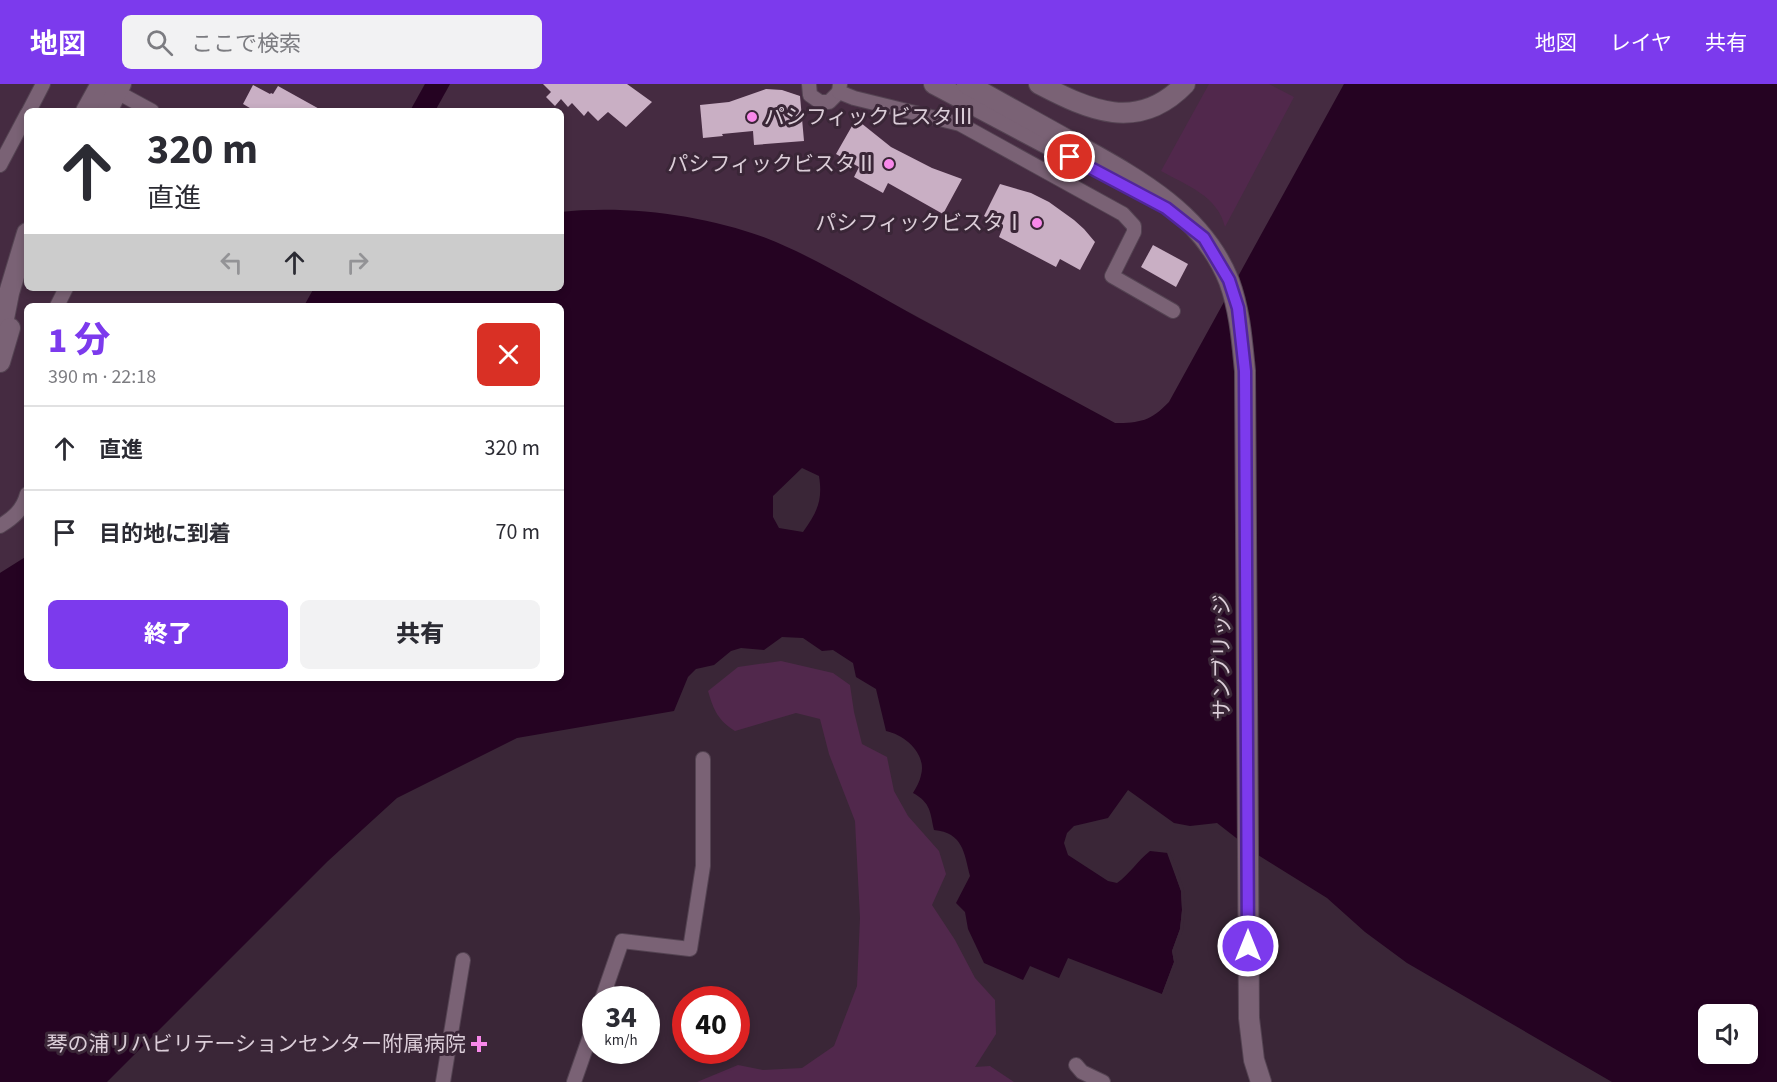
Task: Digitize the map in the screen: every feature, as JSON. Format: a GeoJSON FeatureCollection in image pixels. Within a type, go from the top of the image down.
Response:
{"type":"FeatureCollection","features":[{"type":"Feature","properties":{"kind":"street"},"geometry":{"type":"LineString","coordinates":[[31,108],[43,84]]}},
{"type":"Feature","properties":{"kind":"street"},"geometry":{"type":"LineString","coordinates":[[809,84],[810,95],[820,102],[829,102],[839,88],[854,98],[960,124],[1118,210],[1134,226],[1134,232],[1112,276],[1173,311]]}},
{"type":"Feature","properties":{"kind":"street"},"geometry":{"type":"LineString","coordinates":[[934,84],[1166,208],[1204,238]]}},
{"type":"Feature","properties":{"kind":"street"},"geometry":{"type":"LineString","coordinates":[[966,84],[1149,188],[1175,208],[1204,238]]}},
{"type":"Feature","properties":{"kind":"street"},"geometry":{"type":"LineString","coordinates":[[1039,84],[1092,109],[1122,113],[1156,105],[1169,98],[1185,84]]}},
{"type":"Feature","properties":{"kind":"street"},"geometry":{"type":"LineString","coordinates":[[89,108],[113,87]]}},
{"type":"Feature","properties":{"kind":"street"},"geometry":{"type":"LineString","coordinates":[[108,108],[113,87]]}},
{"type":"Feature","properties":{"kind":"street"},"geometry":{"type":"LineString","coordinates":[[113,87],[147,108]]}},
{"type":"Feature","properties":{"kind":"street"},"geometry":{"type":"LineString","coordinates":[[0,165],[24,120]]}},
{"type":"Feature","properties":{"kind":"street","name":"サンブリッジ"},"geometry":{"type":"LineString","coordinates":[[1204,238],[1229,280],[1238,308],[1245,371],[1248,1018],[1254,1060],[1261,1082]]}},
{"type":"Feature","properties":{"kind":"street"},"geometry":{"type":"LineString","coordinates":[[0,339],[11,284],[24,243]]}},
{"type":"Feature","properties":{"kind":"street"},"geometry":{"type":"LineString","coordinates":[[0,362],[24,284]]}},
{"type":"Feature","properties":{"kind":"street"},"geometry":{"type":"LineString","coordinates":[[0,526],[15,516],[24,502]]}},
{"type":"Feature","properties":{"kind":"street"},"geometry":{"type":"LineString","coordinates":[[606,986],[622,941],[690,949],[704,866],[703,759]]}},
{"type":"Feature","properties":{"kind":"street"},"geometry":{"type":"LineString","coordinates":[[443,1082],[463,960]]}},
{"type":"Feature","properties":{"kind":"street"},"geometry":{"type":"LineString","coordinates":[[574,1082],[582,1059]]}},
{"type":"Feature","properties":{"kind":"street"},"geometry":{"type":"LineString","coordinates":[[1076,1065],[1082,1072],[1103,1082]]}},
{"type":"Feature","properties":{"kind":"shaded area"},"geometry":{"type":"Polygon","coordinates":[[[0,84],[425,84],[412,108],[24,108],[24,291],[312,291],[306,303],[24,303],[24,558],[0,573],[0,84]]]}},
{"type":"Feature","properties":{"kind":"shaded area"},"geometry":{"type":"Polygon","coordinates":[[[425,84],[450,84],[437,108],[412,108],[425,84]]]}},
{"type":"Feature","properties":{"kind":"shaded area"},"geometry":{"type":"Polygon","coordinates":[[[450,84],[1344,84],[1169,402],[1147,420],[1130,423],[1115,423],[823,266],[767,239],[658,213],[581,210],[564,212],[564,108],[437,108],[450,84]]]}},
{"type":"Feature","properties":{"kind":"shaded area"},"geometry":{"type":"Polygon","coordinates":[[[1209,84],[1269,84],[1294,97],[1225,227],[1216,207],[1208,199],[1161,171],[1209,84]]]}},
{"type":"Feature","properties":{"kind":"shaded area"},"geometry":{"type":"Polygon","coordinates":[[[1344,84],[1777,84],[1777,1082],[1612,1082],[1407,963],[1365,932],[1327,898],[1258,855],[1217,823],[1190,826],[1174,823],[1128,790],[1108,818],[1074,826],[1067,833],[1064,843],[1068,855],[1108,881],[1117,883],[1150,851],[1168,853],[1181,891],[1182,910],[1180,929],[1172,951],[1174,962],[1162,994],[1068,958],[1059,978],[1030,966],[1023,980],[984,963],[968,929],[965,912],[956,903],[970,876],[964,852],[961,845],[951,835],[934,830],[926,804],[913,793],[920,780],[922,767],[918,753],[907,741],[886,731],[876,689],[856,677],[853,663],[833,650],[822,651],[803,638],[782,637],[764,650],[741,648],[731,651],[714,665],[696,669],[688,677],[674,711],[517,738],[397,798],[328,861],[107,1082],[0,1082],[0,573],[24,558],[24,681],[564,681],[564,303],[306,303],[312,291],[564,291],[564,212],[612,210],[665,214],[717,223],[785,246],[1115,423],[1145,420],[1169,402],[1344,84]],[[802,468],[773,496],[773,517],[779,528],[803,532],[818,506],[819,476],[802,468]]]}},
{"type":"Feature","properties":{"kind":"shaded area"},"geometry":{"type":"Polygon","coordinates":[[[781,661],[833,673],[850,685],[862,744],[887,757],[894,791],[908,816],[939,851],[946,874],[932,905],[955,940],[975,978],[995,1000],[996,1034],[975,1067],[990,1066],[1014,1082],[697,1082],[738,1065],[763,1070],[802,1068],[834,1046],[857,986],[860,918],[855,821],[829,754],[820,719],[796,713],[735,731],[717,714],[708,691],[738,667],[781,661]]]}},
{"type":"Feature","properties":{"kind":"pier"},"geometry":{"type":"Polygon","coordinates":[[[1166,850],[1170,852],[1178,870],[1184,890],[1185,910],[1183,930],[1175,951],[1177,963],[1165,995],[1162,994],[1174,962],[1172,951],[1180,929],[1182,910],[1181,891],[1166,850]]]}},
{"type":"Feature","properties":{"kind":"building"},"geometry":{"type":"Polygon","coordinates":[[[543,84],[627,84],[652,102],[626,127],[608,112],[598,121],[588,111],[584,116],[572,103],[568,107],[561,99],[555,106],[546,97],[551,92],[543,84]]]}},
{"type":"Feature","properties":{"kind":"building"},"geometry":{"type":"Polygon","coordinates":[[[253,85],[270,94],[273,94],[278,86],[318,108],[250,108],[243,104],[253,85]]]}},
{"type":"Feature","properties":{"kind":"building","name":"パシフィックビスタⅢ"},"geometry":{"type":"Polygon","coordinates":[[[766,89],[782,90],[800,96],[804,141],[754,145],[753,131],[703,138],[700,105],[729,102],[766,89]]]}},
{"type":"Feature","properties":{"kind":"building","name":"パシフィックビスタⅡ"},"geometry":{"type":"Polygon","coordinates":[[[856,119],[891,147],[932,168],[962,179],[943,214],[888,183],[883,193],[854,177],[859,167],[836,154],[856,119]]]}},
{"type":"Feature","properties":{"kind":"building","name":"パシフィックビスタⅠ"},"geometry":{"type":"Polygon","coordinates":[[[1000,184],[1031,193],[1049,202],[1084,229],[1095,242],[1080,270],[1060,259],[1056,267],[999,237],[1003,227],[984,216],[1000,184]]]}},
{"type":"Feature","properties":{"kind":"building"},"geometry":{"type":"Polygon","coordinates":[[[1153,245],[1188,264],[1176,287],[1141,267],[1153,245]]]}},
{"type":"Feature","properties":{"kind":"place","name":"パシフィックビスタⅢ"},"geometry":{"type":"Point","coordinates":[752,117]}},
{"type":"Feature","properties":{"kind":"place","name":"パシフィックビスタⅡ"},"geometry":{"type":"Point","coordinates":[889,164]}},
{"type":"Feature","properties":{"kind":"place","name":"パシフィックビスタⅠ"},"geometry":{"type":"Point","coordinates":[1037,223]}},
{"type":"Feature","properties":{"kind":"place","name":"琴の浦リハビリテーションセンター附属病院"},"geometry":{"type":"Point","coordinates":[479,1044]}},
{"type":"Feature","properties":{"kind":"route"},"geometry":{"type":"LineString","coordinates":[[1070,157],[1166,208],[1204,238],[1229,280],[1238,308],[1245,371],[1248,946]]}}]}
